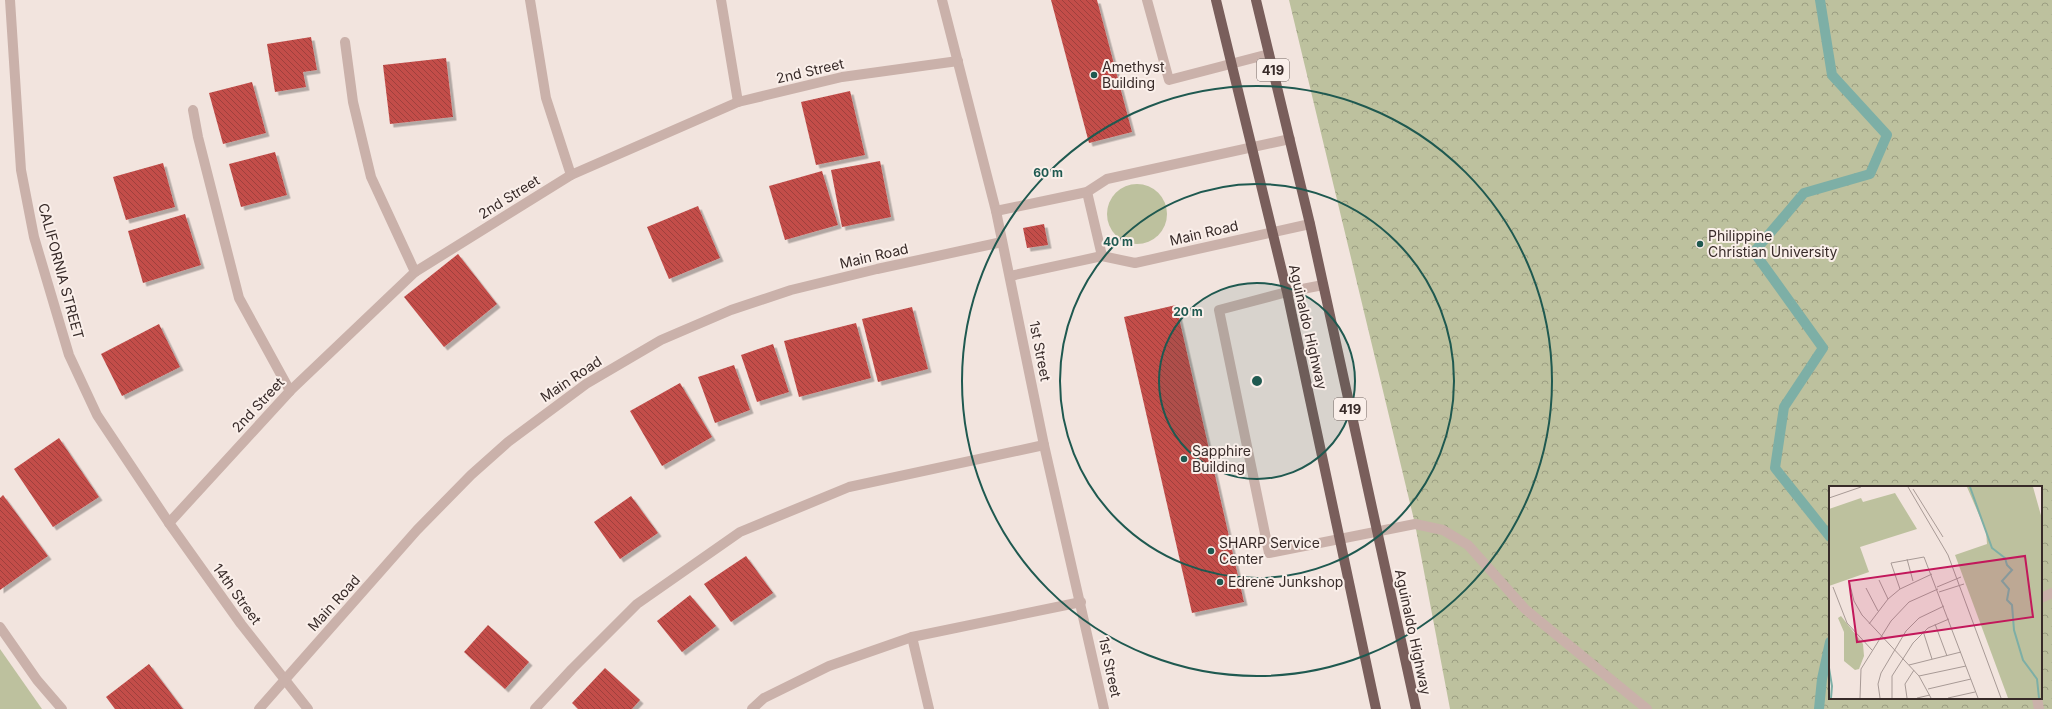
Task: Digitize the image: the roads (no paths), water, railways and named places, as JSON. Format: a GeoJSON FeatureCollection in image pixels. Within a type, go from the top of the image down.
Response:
{"type":"FeatureCollection","features":[{"type":"Feature","properties":{"kind":"main road","name":"Aguinaldo Highway"},"geometry":{"type":"LineString","coordinates":[[1216,0],[1287,292],[1341,539],[1376,709]]}},
{"type":"Feature","properties":{"kind":"main road","name":"Aguinaldo Highway"},"geometry":{"type":"LineString","coordinates":[[1256,0],[1310,224],[1416,709]]}},
{"type":"Feature","properties":{"kind":"street","name":"CALIFORNIA STREET"},"geometry":{"type":"LineString","coordinates":[[10,0],[21,170],[34,236],[50,293],[70,355],[97,415],[168,523]]}},
{"type":"Feature","properties":{"kind":"street"},"geometry":{"type":"LineString","coordinates":[[530,0],[546,98],[571,175]]}},
{"type":"Feature","properties":{"kind":"street"},"geometry":{"type":"LineString","coordinates":[[721,0],[738,102]]}},
{"type":"Feature","properties":{"kind":"street","name":"1st Street"},"geometry":{"type":"LineString","coordinates":[[942,0],[996,211],[1044,445],[1081,602],[1104,709]]}},
{"type":"Feature","properties":{"kind":"street"},"geometry":{"type":"LineString","coordinates":[[1147,0],[1169,80],[1269,54]]}},
{"type":"Feature","properties":{"kind":"street"},"geometry":{"type":"LineString","coordinates":[[345,42],[353,102],[371,177],[415,272]]}},
{"type":"Feature","properties":{"kind":"street","name":"2nd Street"},"geometry":{"type":"LineString","coordinates":[[168,523],[290,391],[415,272],[571,175],[738,102],[842,77],[958,61]]}},
{"type":"Feature","properties":{"kind":"street"},"geometry":{"type":"LineString","coordinates":[[193,110],[198,137],[239,298],[290,391]]}},
{"type":"Feature","properties":{"kind":"street"},"geometry":{"type":"LineString","coordinates":[[996,211],[1087,192],[1107,179],[1290,139]]}},
{"type":"Feature","properties":{"kind":"street"},"geometry":{"type":"LineString","coordinates":[[1087,192],[1102,256]]}},
{"type":"Feature","properties":{"kind":"street","name":"Main Road"},"geometry":{"type":"LineString","coordinates":[[1010,276],[1102,256],[1135,263],[1310,224]]}},
{"type":"Feature","properties":{"kind":"street","name":"Main Road"},"geometry":{"type":"LineString","coordinates":[[259,709],[412,536],[471,475],[508,442],[586,384],[661,340],[730,310],[791,290],[877,269],[1002,242]]}},
{"type":"Feature","properties":{"kind":"street"},"geometry":{"type":"LineString","coordinates":[[1323,285],[1287,292],[1219,310],[1269,553],[1415,524],[1443,530],[1468,545],[1525,609],[1647,709]]}},
{"type":"Feature","properties":{"kind":"street"},"geometry":{"type":"LineString","coordinates":[[536,709],[572,669],[637,604],[740,532],[849,487],[1044,445]]}},
{"type":"Feature","properties":{"kind":"street","name":"14th Street"},"geometry":{"type":"LineString","coordinates":[[168,523],[241,624],[285,680]]}},
{"type":"Feature","properties":{"kind":"street"},"geometry":{"type":"LineString","coordinates":[[2042,598],[2052,593]]}},
{"type":"Feature","properties":{"kind":"street"},"geometry":{"type":"LineString","coordinates":[[752,709],[764,698],[829,666],[912,637],[1081,602]]}},
{"type":"Feature","properties":{"kind":"street"},"geometry":{"type":"LineString","coordinates":[[0,627],[37,680],[62,709]]}},
{"type":"Feature","properties":{"kind":"street"},"geometry":{"type":"LineString","coordinates":[[912,637],[929,709]]}},
{"type":"Feature","properties":{"kind":"street"},"geometry":{"type":"LineString","coordinates":[[285,680],[308,709]]}},
{"type":"Feature","properties":{"kind":"street"},"geometry":{"type":"LineString","coordinates":[[764,698],[766,709]]}},
{"type":"Feature","properties":{"kind":"street"},"geometry":{"type":"LineString","coordinates":[[2037,699],[2039,709]]}},
{"type":"Feature","properties":{"kind":"waterway"},"geometry":{"type":"LineString","coordinates":[[1820,0],[1832,75],[1887,135],[1870,174],[1804,193],[1754,252],[1823,348],[1784,407],[1775,468],[1829,536]]}},
{"type":"Feature","properties":{"kind":"waterway"},"geometry":{"type":"LineString","coordinates":[[1819,709],[1822,679],[1829,647]]}},
{"type":"Feature","properties":{"kind":"place","name":"Amethyst Building"},"geometry":{"type":"Point","coordinates":[1094,75]}},
{"type":"Feature","properties":{"kind":"place","name":"Philippine Christian University"},"geometry":{"type":"Point","coordinates":[1700,244]}},
{"type":"Feature","properties":{"kind":"place","name":"Sapphire Building"},"geometry":{"type":"Point","coordinates":[1184,459]}},
{"type":"Feature","properties":{"kind":"place","name":"SHARP Service Center"},"geometry":{"type":"Point","coordinates":[1211,551]}},
{"type":"Feature","properties":{"kind":"place","name":"Edrene Junkshop"},"geometry":{"type":"Point","coordinates":[1220,582]}}]}
